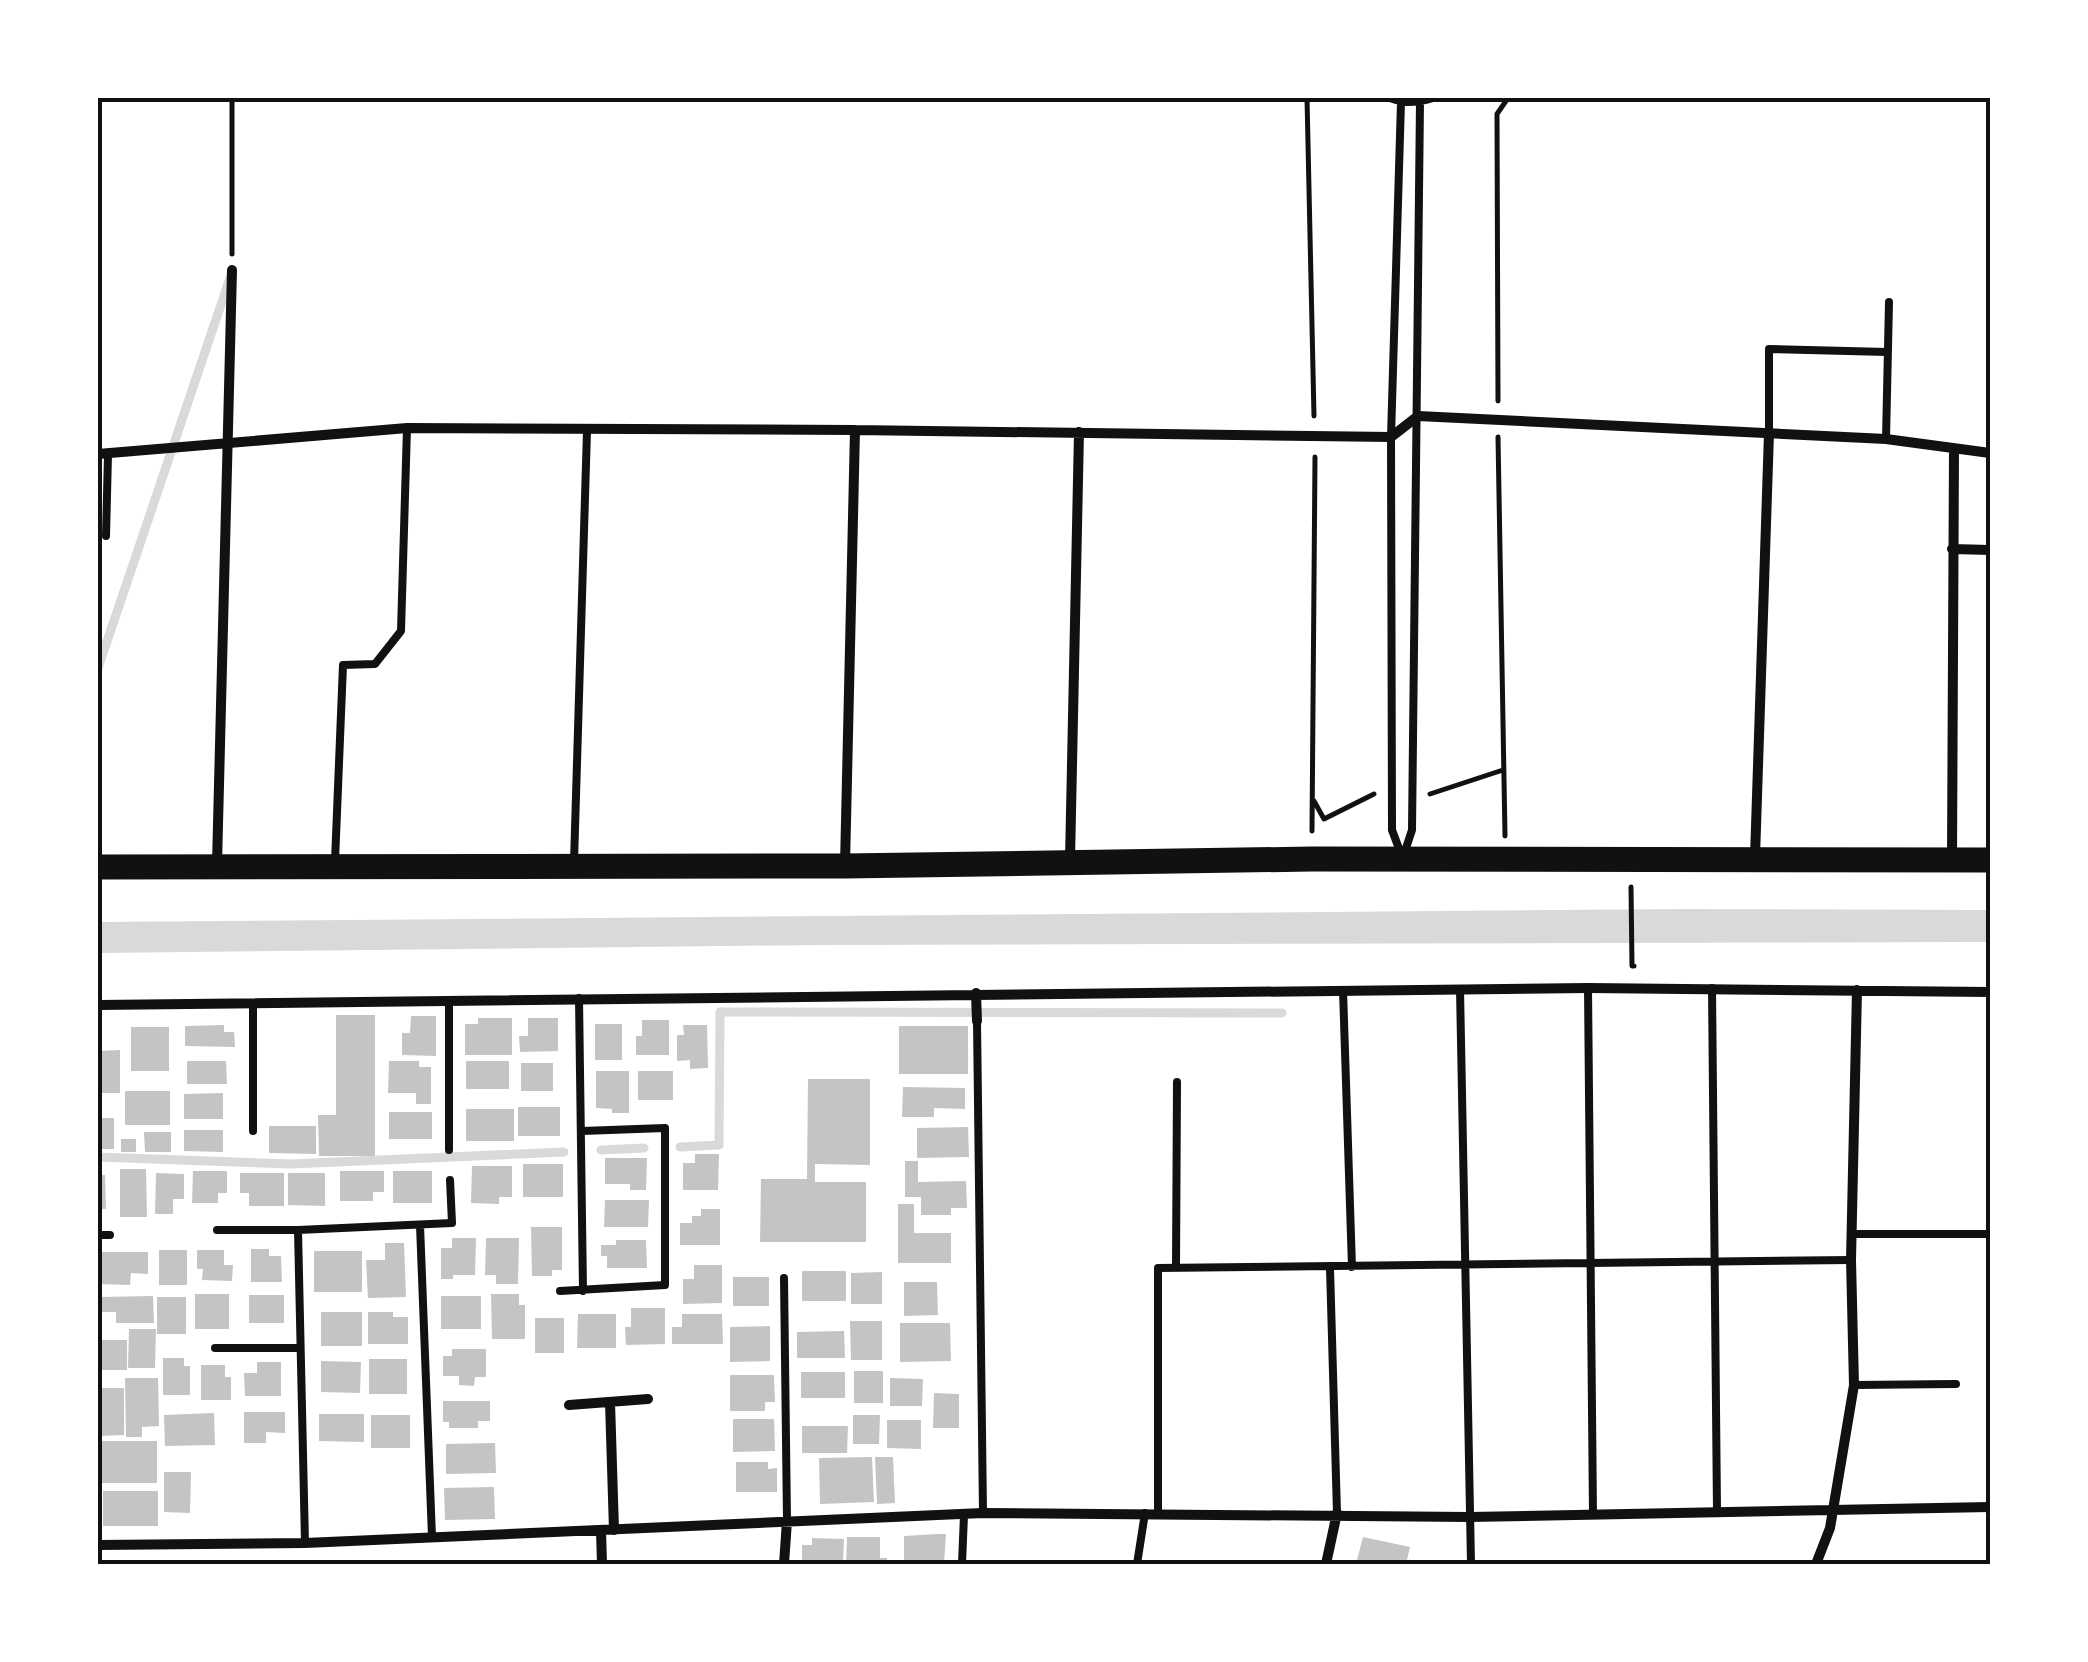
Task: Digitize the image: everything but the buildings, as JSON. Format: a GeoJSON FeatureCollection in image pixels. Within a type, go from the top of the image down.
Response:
{"type":"FeatureCollection","features":[{"type":"Feature","properties":{"kind":"main road"},"geometry":{"type":"LineString","coordinates":[[98,867],[845,866],[1312,859],[1990,860]]}},
{"type":"Feature","properties":{"kind":"street"},"geometry":{"type":"LineString","coordinates":[[217,865],[232,270]]}},
{"type":"Feature","properties":{"kind":"street"},"geometry":{"type":"LineString","coordinates":[[103,454],[407,428],[1391,437],[1418,416],[1886,440],[1990,454]]}},
{"type":"Feature","properties":{"kind":"street"},"geometry":{"type":"LineString","coordinates":[[845,866],[854,430]]}},
{"type":"Feature","properties":{"kind":"street"},"geometry":{"type":"LineString","coordinates":[[1070,861],[1078,432]]}},
{"type":"Feature","properties":{"kind":"street"},"geometry":{"type":"LineString","coordinates":[[1755,858],[1769,433]]}},
{"type":"Feature","properties":{"kind":"street"},"geometry":{"type":"LineString","coordinates":[[1952,861],[1954,450]]}},
{"type":"Feature","properties":{"kind":"street"},"geometry":{"type":"LineString","coordinates":[[1952,549],[1990,550]]}},
{"type":"Feature","properties":{"kind":"street"},"geometry":{"type":"LineString","coordinates":[[98,1005],[579,998],[976,999],[1588,988],[1990,992]]}},
{"type":"Feature","properties":{"kind":"street"},"geometry":{"type":"LineString","coordinates":[[1816,1564],[1832,1512],[1854,1385],[1857,990]]}},
{"type":"Feature","properties":{"kind":"street"},"geometry":{"type":"LineString","coordinates":[[976,999],[977,1020]]}},
{"type":"Feature","properties":{"kind":"street"},"geometry":{"type":"LineString","coordinates":[[568,1405],[648,1398]]}},
{"type":"Feature","properties":{"kind":"street"},"geometry":{"type":"LineString","coordinates":[[610,1402],[614,1530]]}},
{"type":"Feature","properties":{"kind":"street"},"geometry":{"type":"LineString","coordinates":[[98,1546],[305,1543],[983,1513],[1470,1517],[1990,1507]]}},
{"type":"Feature","properties":{"kind":"street"},"geometry":{"type":"LineString","coordinates":[[1326,1564],[1338,1513]]}},
{"type":"Feature","properties":{"kind":"street"},"geometry":{"type":"LineString","coordinates":[[784,1564],[787,1521]]}},
{"type":"Feature","properties":{"kind":"street"},"geometry":{"type":"LineString","coordinates":[[601,1531],[602,1564]]}},
{"type":"Feature","properties":{"kind":"lane"},"geometry":{"type":"LineString","coordinates":[[1390,98],[1400,102],[1433,98]]}},
{"type":"Feature","properties":{"kind":"lane"},"geometry":{"type":"LineString","coordinates":[[1400,102],[1391,437],[1392,830],[1402,859]]}},
{"type":"Feature","properties":{"kind":"lane"},"geometry":{"type":"LineString","coordinates":[[1402,859],[1412,830],[1420,102]]}},
{"type":"Feature","properties":{"kind":"lane"},"geometry":{"type":"LineString","coordinates":[[1886,440],[1889,302]]}},
{"type":"Feature","properties":{"kind":"lane"},"geometry":{"type":"LineString","coordinates":[[1769,433],[1769,348],[1887,352]]}},
{"type":"Feature","properties":{"kind":"lane"},"geometry":{"type":"LineString","coordinates":[[335,866],[343,665],[375,664],[401,631],[407,428]]}},
{"type":"Feature","properties":{"kind":"lane"},"geometry":{"type":"LineString","coordinates":[[574,866],[587,430]]}},
{"type":"Feature","properties":{"kind":"lane"},"geometry":{"type":"LineString","coordinates":[[103,454],[106,536]]}},
{"type":"Feature","properties":{"kind":"lane"},"geometry":{"type":"LineString","coordinates":[[1588,988],[1592,1515]]}},
{"type":"Feature","properties":{"kind":"lane"},"geometry":{"type":"LineString","coordinates":[[1712,988],[1717,1511]]}},
{"type":"Feature","properties":{"kind":"lane"},"geometry":{"type":"LineString","coordinates":[[1460,989],[1472,1564]]}},
{"type":"Feature","properties":{"kind":"lane"},"geometry":{"type":"LineString","coordinates":[[1344,990],[1352,1268]]}},
{"type":"Feature","properties":{"kind":"lane"},"geometry":{"type":"LineString","coordinates":[[579,998],[583,1291]]}},
{"type":"Feature","properties":{"kind":"lane"},"geometry":{"type":"LineString","coordinates":[[449,1000],[450,1150]]}},
{"type":"Feature","properties":{"kind":"lane"},"geometry":{"type":"LineString","coordinates":[[254,1003],[254,1131]]}},
{"type":"Feature","properties":{"kind":"lane"},"geometry":{"type":"LineString","coordinates":[[977,1020],[983,1513]]}},
{"type":"Feature","properties":{"kind":"lane"},"geometry":{"type":"LineString","coordinates":[[1176,1266],[1177,1082]]}},
{"type":"Feature","properties":{"kind":"lane"},"geometry":{"type":"LineString","coordinates":[[560,1291],[665,1285],[665,1128],[582,1131]]}},
{"type":"Feature","properties":{"kind":"lane"},"geometry":{"type":"LineString","coordinates":[[217,1230],[452,1223],[450,1180]]}},
{"type":"Feature","properties":{"kind":"lane"},"geometry":{"type":"LineString","coordinates":[[420,1225],[432,1537]]}},
{"type":"Feature","properties":{"kind":"lane"},"geometry":{"type":"LineString","coordinates":[[298,1230],[305,1543]]}},
{"type":"Feature","properties":{"kind":"lane"},"geometry":{"type":"LineString","coordinates":[[1854,1234],[1990,1234]]}},
{"type":"Feature","properties":{"kind":"lane"},"geometry":{"type":"LineString","coordinates":[[98,1235],[110,1235]]}},
{"type":"Feature","properties":{"kind":"lane"},"geometry":{"type":"LineString","coordinates":[[1158,1512],[1158,1268],[1852,1260]]}},
{"type":"Feature","properties":{"kind":"lane"},"geometry":{"type":"LineString","coordinates":[[1330,1268],[1338,1513]]}},
{"type":"Feature","properties":{"kind":"lane"},"geometry":{"type":"LineString","coordinates":[[784,1278],[787,1521]]}},
{"type":"Feature","properties":{"kind":"lane"},"geometry":{"type":"LineString","coordinates":[[215,1348],[299,1348]]}},
{"type":"Feature","properties":{"kind":"lane"},"geometry":{"type":"LineString","coordinates":[[1854,1385],[1956,1384]]}},
{"type":"Feature","properties":{"kind":"lane"},"geometry":{"type":"LineString","coordinates":[[1137,1564],[1144,1513]]}},
{"type":"Feature","properties":{"kind":"lane"},"geometry":{"type":"LineString","coordinates":[[962,1564],[964,1515]]}},
{"type":"Feature","properties":{"kind":"path"},"geometry":{"type":"LineString","coordinates":[[232,98],[232,270]]}},
{"type":"Feature","properties":{"kind":"path"},"geometry":{"type":"LineString","coordinates":[[1307,98],[1315,434],[1312,859]]}},
{"type":"Feature","properties":{"kind":"path"},"geometry":{"type":"LineString","coordinates":[[1506,859],[1496,114],[1508,98]]}},
{"type":"Feature","properties":{"kind":"path"},"geometry":{"type":"LineString","coordinates":[[1429,794],[1503,770]]}},
{"type":"Feature","properties":{"kind":"path"},"geometry":{"type":"LineString","coordinates":[[1313,800],[1324,819],[1374,794]]}},
{"type":"Feature","properties":{"kind":"path"},"geometry":{"type":"LineString","coordinates":[[1631,887],[1632,955]]}},
{"type":"Feature","properties":{"kind":"shaded area"},"geometry":{"type":"Polygon","coordinates":[[[1990,910],[1990,942],[819,945],[98,953],[98,922],[1990,910]]]}},
{"type":"Feature","properties":{"kind":"waterway"},"geometry":{"type":"LineString","coordinates":[[98,668],[230,278]]}},
{"type":"Feature","properties":{"kind":"waterway"},"geometry":{"type":"LineString","coordinates":[[680,1147],[719,1145],[720,1012],[1282,1013]]}},
{"type":"Feature","properties":{"kind":"waterway"},"geometry":{"type":"LineString","coordinates":[[601,1150],[644,1148]]}},
{"type":"Feature","properties":{"kind":"waterway"},"geometry":{"type":"LineString","coordinates":[[98,1157],[291,1164],[564,1152]]}}]}
